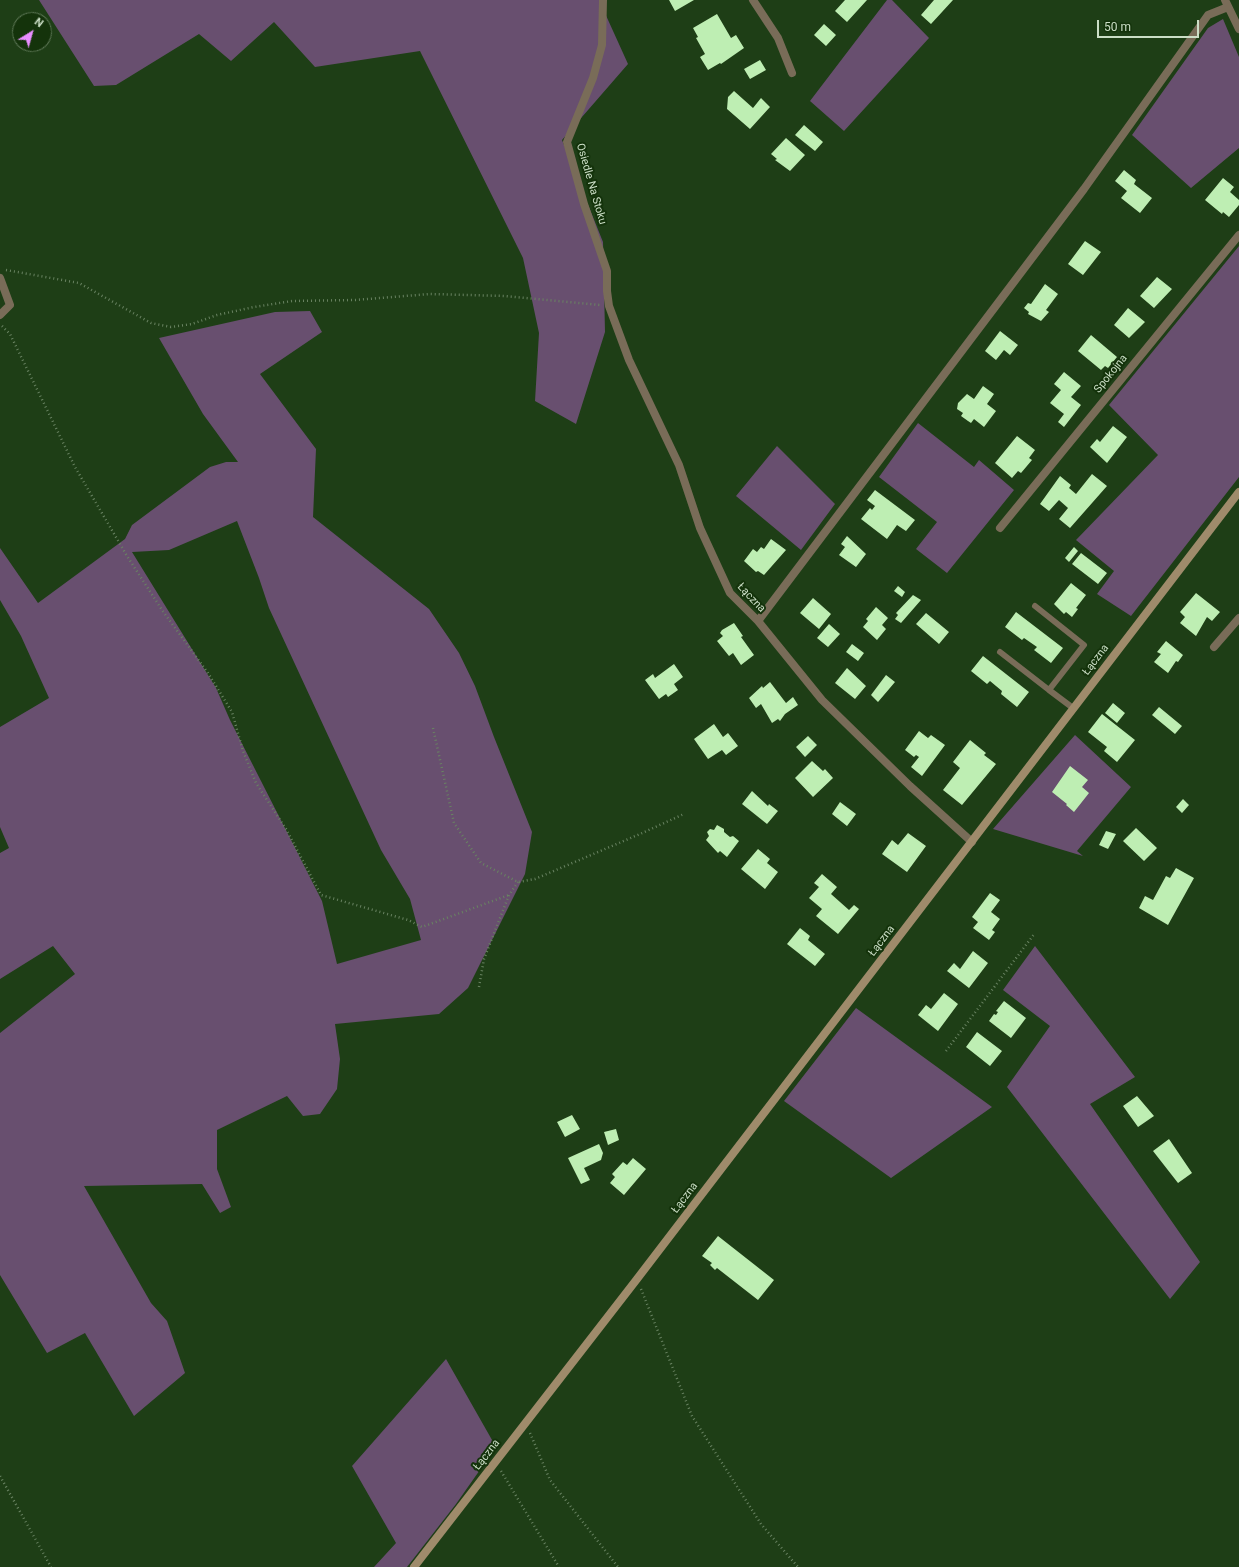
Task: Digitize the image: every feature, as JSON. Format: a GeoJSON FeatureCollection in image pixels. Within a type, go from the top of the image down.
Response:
{"type":"FeatureCollection","features":[{"type":"Feature","properties":{"kind":"street","name":"Osiedle Na Stoku"},"geometry":{"type":"LineString","coordinates":[[603,0],[602,45],[593,78],[567,142],[584,204],[607,270],[609,306]]}},
{"type":"Feature","properties":{"kind":"street"},"geometry":{"type":"LineString","coordinates":[[753,0],[778,38],[792,72]]}},
{"type":"Feature","properties":{"kind":"street"},"geometry":{"type":"LineString","coordinates":[[758,621],[1084,189],[1208,15],[1227,3],[1239,29]]}},
{"type":"Feature","properties":{"kind":"street","name":"Spokojna"},"geometry":{"type":"LineString","coordinates":[[1000,528],[1239,235]]}},
{"type":"Feature","properties":{"kind":"street"},"geometry":{"type":"LineString","coordinates":[[0,278],[10,305],[0,316]]}},
{"type":"Feature","properties":{"kind":"street","name":"Łączna"},"geometry":{"type":"LineString","coordinates":[[609,306],[629,360],[679,465],[700,528],[730,593],[758,621],[822,700],[910,786],[972,842]]}},
{"type":"Feature","properties":{"kind":"street","name":"Łączna"},"geometry":{"type":"LineString","coordinates":[[414,1567],[637,1279],[1239,492]]}},
{"type":"Feature","properties":{"kind":"street"},"geometry":{"type":"LineString","coordinates":[[1214,647],[1239,618]]}},
{"type":"Feature","properties":{"kind":"lane"},"geometry":{"type":"LineString","coordinates":[[1035,606],[1084,645],[1049,690]]}},
{"type":"Feature","properties":{"kind":"lane"},"geometry":{"type":"LineString","coordinates":[[1000,652],[1073,708]]}},
{"type":"Feature","properties":{"kind":"path"},"geometry":{"type":"LineString","coordinates":[[0,269],[79,283],[151,323],[171,327],[192,324],[217,315],[254,307],[292,301],[355,300],[430,294],[505,296],[609,306]]}},
{"type":"Feature","properties":{"kind":"path"},"geometry":{"type":"LineString","coordinates":[[0,324],[10,334],[75,467],[127,556],[162,610],[208,673],[232,712],[243,751],[256,783],[286,829],[321,895],[408,920],[422,927],[509,894]]}},
{"type":"Feature","properties":{"kind":"path"},"geometry":{"type":"LineString","coordinates":[[433,728],[454,823],[481,863],[518,882],[535,879],[684,814]]}},
{"type":"Feature","properties":{"kind":"path"},"geometry":{"type":"LineString","coordinates":[[479,987],[484,959],[509,894],[518,882]]}},
{"type":"Feature","properties":{"kind":"path"},"geometry":{"type":"LineString","coordinates":[[946,1051],[1035,933]]}},
{"type":"Feature","properties":{"kind":"path"},"geometry":{"type":"LineString","coordinates":[[637,1279],[692,1416],[761,1524],[798,1567]]}},
{"type":"Feature","properties":{"kind":"path"},"geometry":{"type":"LineString","coordinates":[[525,1422],[550,1480],[618,1567]]}},
{"type":"Feature","properties":{"kind":"path"},"geometry":{"type":"LineString","coordinates":[[495,1462],[559,1567]]}},
{"type":"Feature","properties":{"kind":"path"},"geometry":{"type":"LineString","coordinates":[[0,1476],[51,1567]]}},
{"type":"Feature","properties":{"kind":"shaded area"},"geometry":{"type":"Polygon","coordinates":[[[39,0],[599,0],[628,64],[562,140],[603,242],[605,332],[576,424],[535,401],[539,333],[523,258],[420,51],[315,67],[274,22],[231,61],[199,34],[116,85],[94,86],[52,20],[52,12],[47,12],[39,0]]]}},
{"type":"Feature","properties":{"kind":"shaded area"},"geometry":{"type":"Polygon","coordinates":[[[887,0],[892,0],[929,38],[844,131],[810,101],[887,0]]]}},
{"type":"Feature","properties":{"kind":"shaded area"},"geometry":{"type":"Polygon","coordinates":[[[1223,19],[1239,57],[1239,148],[1191,188],[1132,135],[1208,28],[1223,19]]]}},
{"type":"Feature","properties":{"kind":"shaded area"},"geometry":{"type":"Polygon","coordinates":[[[1239,246],[1239,477],[1131,616],[1097,594],[1114,571],[1076,540],[1158,455],[1109,405],[1239,246]]]}},
{"type":"Feature","properties":{"kind":"shaded area"},"geometry":{"type":"Polygon","coordinates":[[[310,311],[322,332],[260,374],[316,449],[313,517],[429,609],[459,653],[475,686],[532,832],[525,874],[468,988],[439,1014],[335,1024],[340,1059],[337,1089],[320,1114],[303,1116],[287,1096],[217,1130],[217,1169],[231,1207],[220,1213],[202,1184],[84,1186],[151,1303],[167,1321],[185,1373],[134,1416],[85,1333],[47,1353],[0,1275],[0,1033],[75,974],[53,946],[0,979],[0,853],[9,848],[0,827],[0,727],[49,698],[21,636],[0,600],[0,548],[38,603],[125,539],[132,525],[210,467],[226,462],[238,462],[203,414],[159,338],[275,312],[310,311]],[[237,521],[169,550],[132,552],[216,688],[230,720],[322,901],[337,964],[421,940],[410,899],[381,850],[269,608],[237,521]]]}},
{"type":"Feature","properties":{"kind":"shaded area"},"geometry":{"type":"Polygon","coordinates":[[[918,423],[974,467],[979,460],[1014,490],[947,573],[916,549],[937,522],[879,477],[918,423]]]}},
{"type":"Feature","properties":{"kind":"shaded area"},"geometry":{"type":"Polygon","coordinates":[[[777,446],[835,504],[801,550],[736,496],[777,446]]]}},
{"type":"Feature","properties":{"kind":"shaded area"},"geometry":{"type":"Polygon","coordinates":[[[1075,735],[1131,787],[1077,851],[1083,856],[993,829],[1075,735]]]}},
{"type":"Feature","properties":{"kind":"shaded area"},"geometry":{"type":"Polygon","coordinates":[[[1035,946],[1135,1077],[1090,1104],[1200,1262],[1170,1299],[1007,1087],[1050,1026],[1003,990],[1035,946]]]}},
{"type":"Feature","properties":{"kind":"shaded area"},"geometry":{"type":"Polygon","coordinates":[[[856,1008],[992,1107],[891,1178],[784,1101],[856,1008]]]}},
{"type":"Feature","properties":{"kind":"shaded area"},"geometry":{"type":"Polygon","coordinates":[[[446,1359],[496,1447],[456,1504],[407,1567],[374,1567],[396,1543],[352,1466],[446,1359]]]}},
{"type":"Feature","properties":{"kind":"building"},"geometry":{"type":"Polygon","coordinates":[[[669,0],[694,0],[675,11],[669,0]]]}},
{"type":"Feature","properties":{"kind":"building"},"geometry":{"type":"Polygon","coordinates":[[[845,0],[867,0],[847,22],[835,11],[845,0]]]}},
{"type":"Feature","properties":{"kind":"building"},"geometry":{"type":"Polygon","coordinates":[[[934,0],[953,0],[931,24],[921,15],[934,0]]]}},
{"type":"Feature","properties":{"kind":"building"},"geometry":{"type":"Polygon","coordinates":[[[717,14],[731,38],[736,35],[744,48],[721,64],[720,63],[708,70],[700,57],[705,54],[696,38],[698,37],[693,28],[717,14]]]}},
{"type":"Feature","properties":{"kind":"building"},"geometry":{"type":"Polygon","coordinates":[[[824,24],[836,35],[826,46],[814,35],[824,24]]]}},
{"type":"Feature","properties":{"kind":"building"},"geometry":{"type":"Polygon","coordinates":[[[760,60],[766,70],[750,79],[744,69],[760,60]]]}},
{"type":"Feature","properties":{"kind":"building"},"geometry":{"type":"Polygon","coordinates":[[[734,91],[753,108],[761,98],[770,107],[750,129],[727,109],[728,97],[734,91]]]}},
{"type":"Feature","properties":{"kind":"building"},"geometry":{"type":"Polygon","coordinates":[[[804,125],[823,142],[815,151],[795,135],[804,125]]]}},
{"type":"Feature","properties":{"kind":"building"},"geometry":{"type":"Polygon","coordinates":[[[786,138],[805,155],[790,171],[775,160],[777,159],[771,154],[786,138]]]}},
{"type":"Feature","properties":{"kind":"building"},"geometry":{"type":"Polygon","coordinates":[[[1124,170],[1136,180],[1134,184],[1152,198],[1140,213],[1121,198],[1127,191],[1115,181],[1124,170]]]}},
{"type":"Feature","properties":{"kind":"building"},"geometry":{"type":"Polygon","coordinates":[[[1223,178],[1234,187],[1230,192],[1239,200],[1239,205],[1229,217],[1223,212],[1222,214],[1205,200],[1223,178]]]}},
{"type":"Feature","properties":{"kind":"building"},"geometry":{"type":"Polygon","coordinates":[[[1085,241],[1101,252],[1083,275],[1068,264],[1085,241]]]}},
{"type":"Feature","properties":{"kind":"building"},"geometry":{"type":"Polygon","coordinates":[[[1157,277],[1172,289],[1154,308],[1140,296],[1157,277]]]}},
{"type":"Feature","properties":{"kind":"building"},"geometry":{"type":"Polygon","coordinates":[[[1045,284],[1058,294],[1046,310],[1049,312],[1041,321],[1028,314],[1029,312],[1024,308],[1028,303],[1031,304],[1045,284]]]}},
{"type":"Feature","properties":{"kind":"building"},"geometry":{"type":"Polygon","coordinates":[[[1128,308],[1145,322],[1129,338],[1114,325],[1128,308]]]}},
{"type":"Feature","properties":{"kind":"building"},"geometry":{"type":"Polygon","coordinates":[[[1000,331],[1018,345],[1010,355],[1004,350],[996,360],[985,351],[1000,331]]]}},
{"type":"Feature","properties":{"kind":"building"},"geometry":{"type":"Polygon","coordinates":[[[1091,335],[1117,357],[1108,368],[1105,366],[1101,370],[1078,351],[1091,335]]]}},
{"type":"Feature","properties":{"kind":"building"},"geometry":{"type":"Polygon","coordinates":[[[1064,372],[1081,386],[1071,397],[1081,405],[1064,427],[1058,422],[1064,414],[1050,403],[1061,390],[1054,384],[1064,372]]]}},
{"type":"Feature","properties":{"kind":"building"},"geometry":{"type":"Polygon","coordinates":[[[983,386],[994,394],[987,404],[996,411],[984,427],[974,419],[971,423],[968,421],[961,416],[963,413],[957,409],[958,403],[967,394],[974,399],[983,386]]]}},
{"type":"Feature","properties":{"kind":"building"},"geometry":{"type":"Polygon","coordinates":[[[1113,426],[1127,437],[1107,463],[1090,447],[1097,439],[1100,442],[1113,426]]]}},
{"type":"Feature","properties":{"kind":"building"},"geometry":{"type":"Polygon","coordinates":[[[1017,436],[1035,450],[1029,458],[1032,460],[1021,473],[1018,471],[1012,478],[995,463],[1017,436]]]}},
{"type":"Feature","properties":{"kind":"building"},"geometry":{"type":"Polygon","coordinates":[[[1092,474],[1107,486],[1070,528],[1059,519],[1068,508],[1059,500],[1049,511],[1040,504],[1060,476],[1071,485],[1069,488],[1076,494],[1092,474]]]}},
{"type":"Feature","properties":{"kind":"building"},"geometry":{"type":"Polygon","coordinates":[[[875,490],[915,520],[906,531],[897,525],[887,539],[861,519],[870,508],[872,510],[875,506],[867,500],[875,490]]]}},
{"type":"Feature","properties":{"kind":"building"},"geometry":{"type":"Polygon","coordinates":[[[847,536],[866,554],[856,567],[839,555],[845,547],[841,544],[847,536]]]}},
{"type":"Feature","properties":{"kind":"building"},"geometry":{"type":"Polygon","coordinates":[[[771,539],[786,550],[764,575],[758,571],[756,572],[744,561],[753,549],[757,552],[761,547],[764,549],[771,539]]]}},
{"type":"Feature","properties":{"kind":"building"},"geometry":{"type":"Polygon","coordinates":[[[1074,547],[1078,551],[1069,562],[1065,558],[1074,547]]]}},
{"type":"Feature","properties":{"kind":"building"},"geometry":{"type":"Polygon","coordinates":[[[1081,553],[1107,573],[1098,584],[1072,564],[1081,553]]]}},
{"type":"Feature","properties":{"kind":"building"},"geometry":{"type":"Polygon","coordinates":[[[1071,583],[1086,595],[1076,608],[1078,609],[1072,617],[1066,612],[1064,614],[1054,604],[1071,583]]]}},
{"type":"Feature","properties":{"kind":"building"},"geometry":{"type":"Polygon","coordinates":[[[898,586],[905,592],[902,597],[894,591],[898,586]]]}},
{"type":"Feature","properties":{"kind":"building"},"geometry":{"type":"Polygon","coordinates":[[[1196,593],[1220,612],[1212,621],[1207,617],[1196,636],[1180,623],[1185,617],[1180,612],[1196,593]]]}},
{"type":"Feature","properties":{"kind":"building"},"geometry":{"type":"Polygon","coordinates":[[[913,595],[921,600],[901,623],[895,619],[898,615],[896,613],[913,595]]]}},
{"type":"Feature","properties":{"kind":"building"},"geometry":{"type":"Polygon","coordinates":[[[813,598],[831,614],[819,629],[800,613],[813,598]]]}},
{"type":"Feature","properties":{"kind":"building"},"geometry":{"type":"Polygon","coordinates":[[[876,607],[888,618],[882,625],[886,629],[877,640],[863,627],[868,621],[866,619],[876,607]]]}},
{"type":"Feature","properties":{"kind":"building"},"geometry":{"type":"Polygon","coordinates":[[[1016,612],[1063,648],[1051,663],[1034,650],[1037,647],[1024,638],[1022,640],[1005,627],[1016,612]]]}},
{"type":"Feature","properties":{"kind":"building"},"geometry":{"type":"Polygon","coordinates":[[[926,613],[949,632],[939,644],[916,624],[926,613]]]}},
{"type":"Feature","properties":{"kind":"building"},"geometry":{"type":"Polygon","coordinates":[[[734,623],[743,636],[741,637],[754,655],[741,665],[733,653],[729,656],[717,641],[723,636],[720,633],[722,630],[734,623]]]}},
{"type":"Feature","properties":{"kind":"building"},"geometry":{"type":"Polygon","coordinates":[[[829,624],[840,634],[828,647],[817,638],[829,624]]]}},
{"type":"Feature","properties":{"kind":"building"},"geometry":{"type":"Polygon","coordinates":[[[1166,641],[1183,655],[1178,662],[1176,661],[1168,673],[1154,662],[1161,654],[1157,652],[1166,641]]]}},
{"type":"Feature","properties":{"kind":"building"},"geometry":{"type":"Polygon","coordinates":[[[852,644],[864,653],[858,661],[846,652],[852,644]]]}},
{"type":"Feature","properties":{"kind":"building"},"geometry":{"type":"Polygon","coordinates":[[[983,656],[1029,692],[1017,707],[1001,694],[1002,691],[990,681],[987,684],[971,671],[983,656]]]}},
{"type":"Feature","properties":{"kind":"building"},"geometry":{"type":"Polygon","coordinates":[[[674,664],[683,677],[674,684],[678,690],[668,697],[666,694],[659,699],[645,680],[653,674],[655,678],[674,664]]]}},
{"type":"Feature","properties":{"kind":"building"},"geometry":{"type":"Polygon","coordinates":[[[847,668],[866,686],[855,699],[835,683],[847,668]]]}},
{"type":"Feature","properties":{"kind":"building"},"geometry":{"type":"Polygon","coordinates":[[[886,675],[895,682],[878,702],[871,695],[886,675]]]}},
{"type":"Feature","properties":{"kind":"building"},"geometry":{"type":"Polygon","coordinates":[[[770,682],[786,703],[793,697],[798,705],[785,714],[780,721],[778,719],[772,723],[761,704],[756,708],[749,698],[762,686],[763,688],[770,682]]]}},
{"type":"Feature","properties":{"kind":"building"},"geometry":{"type":"Polygon","coordinates":[[[1113,703],[1125,713],[1117,723],[1105,713],[1113,703]]]}},
{"type":"Feature","properties":{"kind":"building"},"geometry":{"type":"Polygon","coordinates":[[[1159,707],[1182,726],[1175,734],[1152,715],[1159,707]]]}},
{"type":"Feature","properties":{"kind":"building"},"geometry":{"type":"Polygon","coordinates":[[[1102,714],[1135,740],[1117,762],[1104,751],[1107,747],[1088,732],[1102,714]]]}},
{"type":"Feature","properties":{"kind":"building"},"geometry":{"type":"Polygon","coordinates":[[[714,724],[723,737],[728,733],[738,746],[726,755],[722,750],[708,759],[694,739],[714,724]]]}},
{"type":"Feature","properties":{"kind":"building"},"geometry":{"type":"Polygon","coordinates":[[[919,731],[928,738],[931,735],[945,745],[922,776],[911,767],[919,757],[916,755],[914,757],[905,750],[919,731]]]}},
{"type":"Feature","properties":{"kind":"building"},"geometry":{"type":"Polygon","coordinates":[[[808,736],[817,745],[805,757],[796,747],[808,736]]]}},
{"type":"Feature","properties":{"kind":"building"},"geometry":{"type":"Polygon","coordinates":[[[970,740],[986,753],[984,755],[996,764],[962,805],[943,790],[960,768],[953,762],[970,740]]]}},
{"type":"Feature","properties":{"kind":"building"},"geometry":{"type":"Polygon","coordinates":[[[812,761],[823,771],[825,769],[833,778],[813,797],[795,778],[812,761]]]}},
{"type":"Feature","properties":{"kind":"building"},"geometry":{"type":"Polygon","coordinates":[[[1070,766],[1088,780],[1082,787],[1089,793],[1074,812],[1066,805],[1067,804],[1052,792],[1070,766]]]}},
{"type":"Feature","properties":{"kind":"building"},"geometry":{"type":"Polygon","coordinates":[[[752,791],[768,806],[769,804],[778,811],[767,824],[742,804],[752,791]]]}},
{"type":"Feature","properties":{"kind":"building"},"geometry":{"type":"Polygon","coordinates":[[[1183,799],[1189,805],[1182,813],[1176,807],[1183,799]]]}},
{"type":"Feature","properties":{"kind":"building"},"geometry":{"type":"Polygon","coordinates":[[[840,802],[856,814],[847,826],[832,814],[840,802]]]}},
{"type":"Feature","properties":{"kind":"building"},"geometry":{"type":"Polygon","coordinates":[[[717,825],[724,829],[724,832],[730,837],[733,836],[739,841],[727,857],[720,851],[718,853],[706,840],[709,836],[707,832],[710,829],[714,830],[717,825]]]}},
{"type":"Feature","properties":{"kind":"building"},"geometry":{"type":"Polygon","coordinates":[[[1136,828],[1157,848],[1144,861],[1123,841],[1136,828]]]}},
{"type":"Feature","properties":{"kind":"building"},"geometry":{"type":"Polygon","coordinates":[[[1106,831],[1116,834],[1108,849],[1099,845],[1106,831]]]}},
{"type":"Feature","properties":{"kind":"building"},"geometry":{"type":"Polygon","coordinates":[[[908,833],[926,846],[907,872],[882,854],[892,840],[898,845],[908,833]]]}},
{"type":"Feature","properties":{"kind":"building"},"geometry":{"type":"Polygon","coordinates":[[[758,849],[770,859],[767,863],[778,872],[765,889],[741,869],[758,849]]]}},
{"type":"Feature","properties":{"kind":"building"},"geometry":{"type":"Polygon","coordinates":[[[1176,868],[1194,878],[1168,925],[1139,908],[1145,896],[1153,900],[1166,876],[1170,878],[1176,868]]]}},
{"type":"Feature","properties":{"kind":"building"},"geometry":{"type":"Polygon","coordinates":[[[822,874],[837,887],[831,894],[849,910],[854,905],[859,909],[838,934],[816,916],[822,909],[809,898],[819,887],[814,883],[822,874]]]}},
{"type":"Feature","properties":{"kind":"building"},"geometry":{"type":"Polygon","coordinates":[[[990,893],[1000,900],[991,912],[1000,919],[992,930],[995,932],[989,940],[973,928],[978,922],[972,917],[990,893]]]}},
{"type":"Feature","properties":{"kind":"building"},"geometry":{"type":"Polygon","coordinates":[[[800,928],[810,936],[808,940],[825,954],[815,966],[787,944],[800,928]]]}},
{"type":"Feature","properties":{"kind":"building"},"geometry":{"type":"Polygon","coordinates":[[[973,951],[988,963],[969,988],[947,971],[954,963],[960,969],[973,951]]]}},
{"type":"Feature","properties":{"kind":"building"},"geometry":{"type":"Polygon","coordinates":[[[944,993],[958,1004],[938,1031],[918,1015],[926,1005],[931,1009],[944,993]]]}},
{"type":"Feature","properties":{"kind":"building"},"geometry":{"type":"Polygon","coordinates":[[[1004,1001],[1026,1018],[1011,1038],[989,1021],[994,1014],[996,1015],[998,1012],[996,1011],[1004,1001]]]}},
{"type":"Feature","properties":{"kind":"building"},"geometry":{"type":"Polygon","coordinates":[[[977,1032],[1002,1051],[990,1066],[966,1047],[977,1032]]]}},
{"type":"Feature","properties":{"kind":"building"},"geometry":{"type":"Polygon","coordinates":[[[1137,1096],[1154,1116],[1138,1127],[1123,1106],[1137,1096]]]}},
{"type":"Feature","properties":{"kind":"building"},"geometry":{"type":"Polygon","coordinates":[[[572,1115],[580,1129],[565,1137],[557,1122],[572,1115]]]}},
{"type":"Feature","properties":{"kind":"building"},"geometry":{"type":"Polygon","coordinates":[[[616,1129],[619,1140],[608,1145],[604,1132],[616,1129]]]}},
{"type":"Feature","properties":{"kind":"building"},"geometry":{"type":"Polygon","coordinates":[[[1169,1139],[1192,1173],[1178,1183],[1153,1151],[1169,1139]]]}},
{"type":"Feature","properties":{"kind":"building"},"geometry":{"type":"Polygon","coordinates":[[[599,1144],[603,1153],[601,1160],[584,1168],[590,1180],[581,1184],[568,1158],[599,1144]]]}},
{"type":"Feature","properties":{"kind":"building"},"geometry":{"type":"Polygon","coordinates":[[[633,1158],[646,1169],[624,1195],[610,1183],[615,1177],[612,1174],[623,1162],[627,1165],[633,1158]]]}},
{"type":"Feature","properties":{"kind":"building"},"geometry":{"type":"Polygon","coordinates":[[[718,1236],[774,1280],[758,1300],[717,1268],[715,1270],[710,1265],[712,1263],[702,1256],[718,1236]]]}}]}
